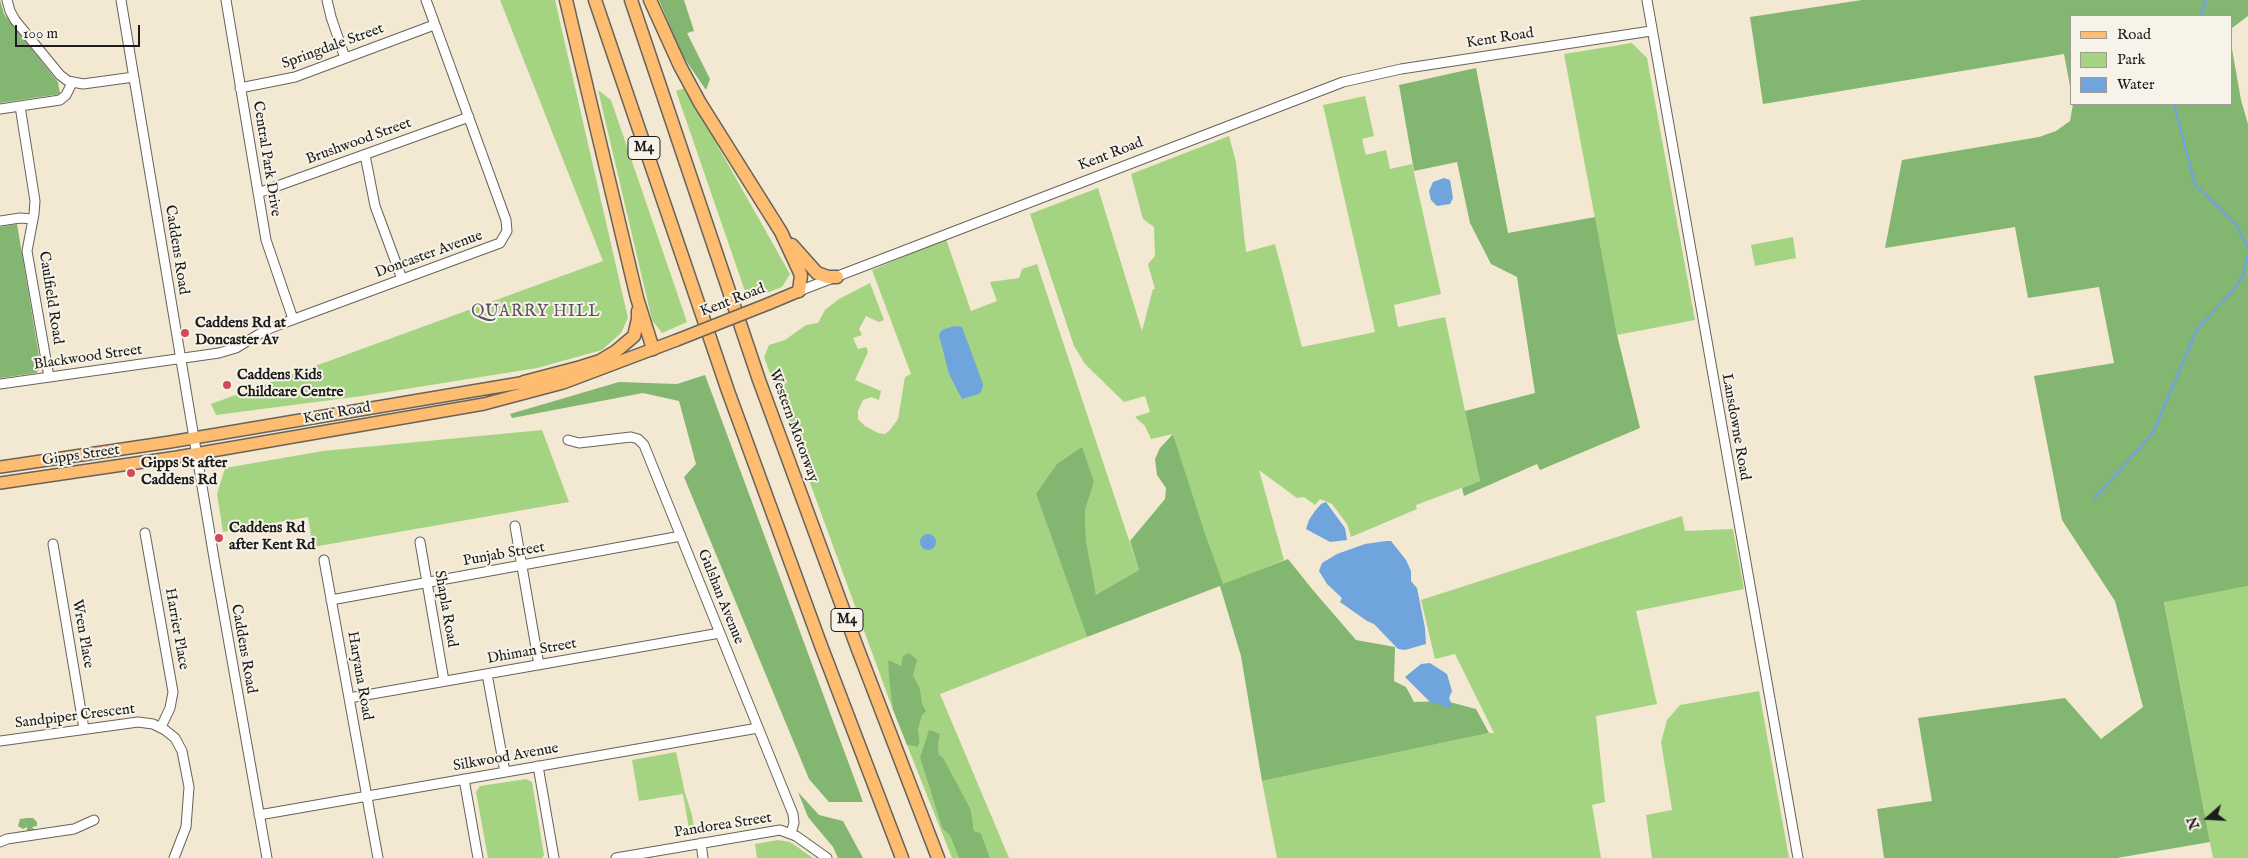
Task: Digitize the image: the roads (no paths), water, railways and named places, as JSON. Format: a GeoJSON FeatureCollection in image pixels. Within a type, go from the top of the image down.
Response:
{"type":"FeatureCollection","features":[{"type":"Feature","properties":{"kind":"highway"},"geometry":{"type":"LineString","coordinates":[[566,0],[637,298],[653,349]]}},
{"type":"Feature","properties":{"kind":"highway","name":"M4"},"geometry":{"type":"LineString","coordinates":[[595,0],[731,400],[820,643],[902,858]]}},
{"type":"Feature","properties":{"kind":"highway","name":"Western Motorway"},"geometry":{"type":"LineString","coordinates":[[630,0],[759,380],[850,629],[938,858]]}},
{"type":"Feature","properties":{"kind":"highway"},"geometry":{"type":"LineString","coordinates":[[650,0],[696,96],[721,139],[781,232],[801,275],[799,291]]}},
{"type":"Feature","properties":{"kind":"highway"},"geometry":{"type":"LineString","coordinates":[[781,232],[818,273],[828,277],[837,277]]}},
{"type":"Feature","properties":{"kind":"highway"},"geometry":{"type":"LineString","coordinates":[[524,382],[600,361],[623,348],[634,336],[636,329],[638,319],[637,298]]}},
{"type":"Feature","properties":{"kind":"main road","name":"Kent Road"},"geometry":{"type":"LineString","coordinates":[[196,454],[484,404],[540,390],[677,340],[799,291]]}},
{"type":"Feature","properties":{"kind":"main road","name":"Kent Road"},"geometry":{"type":"LineString","coordinates":[[194,438],[598,370]]}},
{"type":"Feature","properties":{"kind":"main road","name":"Gipps Street"},"geometry":{"type":"LineString","coordinates":[[0,467],[194,438]]}},
{"type":"Feature","properties":{"kind":"main road","name":"Gipps Street"},"geometry":{"type":"LineString","coordinates":[[0,483],[196,454]]}},
{"type":"Feature","properties":{"kind":"street"},"geometry":{"type":"LineString","coordinates":[[7,0],[10,12],[15,20],[60,75],[72,83],[83,84],[134,77]]}},
{"type":"Feature","properties":{"kind":"street","name":"Caddens Road"},"geometry":{"type":"LineString","coordinates":[[121,0],[180,360],[267,858]]}},
{"type":"Feature","properties":{"kind":"street","name":"Central Park Drive"},"geometry":{"type":"LineString","coordinates":[[226,0],[267,246],[293,319]]}},
{"type":"Feature","properties":{"kind":"street"},"geometry":{"type":"LineString","coordinates":[[327,0],[346,58]]}},
{"type":"Feature","properties":{"kind":"street","name":"Doncaster Avenue"},"geometry":{"type":"LineString","coordinates":[[180,360],[231,350],[266,330],[494,246],[500,243],[506,236],[506,220],[426,0]]}},
{"type":"Feature","properties":{"kind":"street","name":"Lansdowne Road"},"geometry":{"type":"LineString","coordinates":[[1646,0],[1798,858]]}},
{"type":"Feature","properties":{"kind":"street","name":"Springdale Street"},"geometry":{"type":"LineString","coordinates":[[240,88],[287,79],[434,25]]}},
{"type":"Feature","properties":{"kind":"street","name":"Kent Road"},"geometry":{"type":"LineString","coordinates":[[799,291],[1343,82],[1401,69],[1651,31]]}},
{"type":"Feature","properties":{"kind":"street"},"geometry":{"type":"LineString","coordinates":[[0,109],[60,100],[66,95],[72,83]]}},
{"type":"Feature","properties":{"kind":"street","name":"Caulfield Road"},"geometry":{"type":"LineString","coordinates":[[20,106],[34,201],[28,251],[49,377]]}},
{"type":"Feature","properties":{"kind":"street","name":"Brushwood Street"},"geometry":{"type":"LineString","coordinates":[[258,193],[469,117]]}},
{"type":"Feature","properties":{"kind":"street"},"geometry":{"type":"LineString","coordinates":[[364,155],[375,206],[402,279]]}},
{"type":"Feature","properties":{"kind":"street"},"geometry":{"type":"LineString","coordinates":[[0,221],[20,218],[33,219]]}},
{"type":"Feature","properties":{"kind":"street","name":"Blackwood Street"},"geometry":{"type":"LineString","coordinates":[[0,384],[180,360]]}},
{"type":"Feature","properties":{"kind":"street","name":"Gulshan Avenue"},"geometry":{"type":"LineString","coordinates":[[568,440],[579,443],[631,437],[640,441],[645,447],[793,814],[794,824],[791,833]]}},
{"type":"Feature","properties":{"kind":"street"},"geometry":{"type":"LineString","coordinates":[[514,526],[539,665]]}},
{"type":"Feature","properties":{"kind":"street","name":"Harrier Place"},"geometry":{"type":"LineString","coordinates":[[145,533],[173,692],[170,708],[161,727]]}},
{"type":"Feature","properties":{"kind":"street","name":"Punjab Street"},"geometry":{"type":"LineString","coordinates":[[331,600],[681,536]]}},
{"type":"Feature","properties":{"kind":"street","name":"Shapla Road"},"geometry":{"type":"LineString","coordinates":[[420,542],[444,681]]}},
{"type":"Feature","properties":{"kind":"street","name":"Wren Place"},"geometry":{"type":"LineString","coordinates":[[53,544],[84,729]]}},
{"type":"Feature","properties":{"kind":"street","name":"Haryana Road"},"geometry":{"type":"LineString","coordinates":[[324,560],[378,858]]}},
{"type":"Feature","properties":{"kind":"street","name":"Dhiman Street"},"geometry":{"type":"LineString","coordinates":[[349,698],[720,633]]}},
{"type":"Feature","properties":{"kind":"street"},"geometry":{"type":"LineString","coordinates":[[487,674],[505,772]]}},
{"type":"Feature","properties":{"kind":"street","name":"Sandpiper Crescent"},"geometry":{"type":"LineString","coordinates":[[0,741],[138,722],[161,727]]}},
{"type":"Feature","properties":{"kind":"street"},"geometry":{"type":"LineString","coordinates":[[161,727],[175,738],[182,751],[189,787],[186,826],[174,858]]}},
{"type":"Feature","properties":{"kind":"street","name":"Silkwood Avenue"},"geometry":{"type":"LineString","coordinates":[[259,815],[758,728]]}},
{"type":"Feature","properties":{"kind":"street"},"geometry":{"type":"LineString","coordinates":[[538,766],[554,858]]}},
{"type":"Feature","properties":{"kind":"street"},"geometry":{"type":"LineString","coordinates":[[464,779],[478,858]]}},
{"type":"Feature","properties":{"kind":"street"},"geometry":{"type":"LineString","coordinates":[[0,842],[74,829],[94,820]]}},
{"type":"Feature","properties":{"kind":"street","name":"Pandorea Street"},"geometry":{"type":"LineString","coordinates":[[616,858],[782,830],[791,833],[826,858]]}},
{"type":"Feature","properties":{"kind":"street"},"geometry":{"type":"LineString","coordinates":[[701,843],[703,858]]}},
{"type":"Feature","properties":{"kind":"water"},"geometry":{"type":"Polygon","coordinates":[[[1444,178],[1450,180],[1453,198],[1450,204],[1437,206],[1431,200],[1429,191],[1433,182],[1444,178]]]}},
{"type":"Feature","properties":{"kind":"water"},"geometry":{"type":"Polygon","coordinates":[[[954,326],[962,327],[983,384],[979,394],[962,399],[949,374],[939,335],[942,330],[954,326]]]}},
{"type":"Feature","properties":{"kind":"water"},"geometry":{"type":"Polygon","coordinates":[[[1326,502],[1345,528],[1347,540],[1330,542],[1306,529],[1315,511],[1321,504],[1326,502]]]}},
{"type":"Feature","properties":{"kind":"water"},"geometry":{"type":"Polygon","coordinates":[[[925,534],[931,534],[936,539],[934,548],[925,550],[920,545],[920,539],[925,534]]]}},
{"type":"Feature","properties":{"kind":"water"},"geometry":{"type":"Polygon","coordinates":[[[1391,541],[1406,560],[1411,571],[1411,581],[1417,588],[1425,628],[1426,644],[1405,650],[1398,649],[1374,624],[1340,602],[1342,598],[1327,584],[1319,571],[1322,563],[1337,554],[1365,544],[1391,541]]]}},
{"type":"Feature","properties":{"kind":"water"},"geometry":{"type":"Polygon","coordinates":[[[1430,663],[1447,674],[1452,691],[1449,698],[1452,705],[1450,708],[1430,702],[1405,677],[1421,664],[1430,663]]]}},
{"type":"Feature","properties":{"kind":"waterway"},"geometry":{"type":"LineString","coordinates":[[2201,15],[2206,0]]}},
{"type":"Feature","properties":{"kind":"waterway"},"geometry":{"type":"LineString","coordinates":[[2174,105],[2195,185],[2235,223],[2248,248]]}},
{"type":"Feature","properties":{"kind":"waterway"},"geometry":{"type":"LineString","coordinates":[[2094,499],[2153,433],[2197,329],[2232,292],[2243,276],[2248,254]]}},
{"type":"Feature","properties":{"kind":"place","name":"Caddens Rd at Doncaster Av"},"geometry":{"type":"Point","coordinates":[185,333]}},
{"type":"Feature","properties":{"kind":"place","name":"Caddens Kids Childcare Centre"},"geometry":{"type":"Point","coordinates":[227,385]}},
{"type":"Feature","properties":{"kind":"place","name":"Gipps St after Caddens Rd"},"geometry":{"type":"Point","coordinates":[131,473]}},
{"type":"Feature","properties":{"kind":"place","name":"Caddens Rd after Kent Rd"},"geometry":{"type":"Point","coordinates":[219,538]}},
{"type":"Feature","properties":{"kind":"district","name":"QUARRY HILL"},"geometry":{"type":"Point","coordinates":[536,313]}}]}
